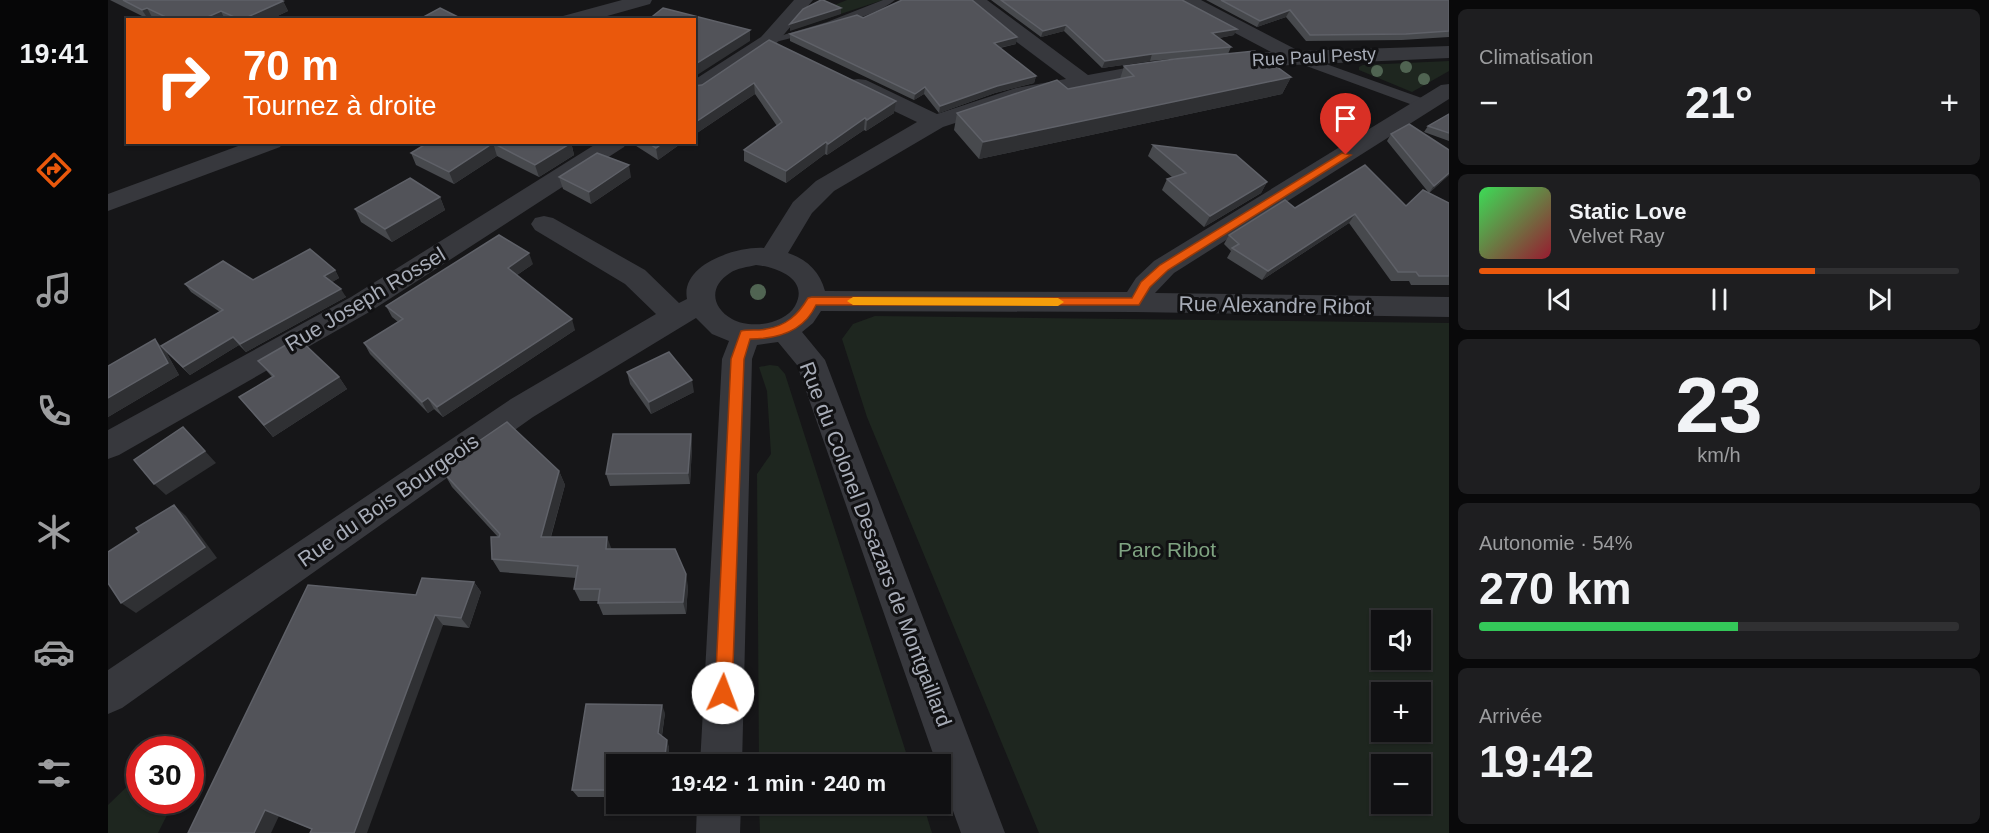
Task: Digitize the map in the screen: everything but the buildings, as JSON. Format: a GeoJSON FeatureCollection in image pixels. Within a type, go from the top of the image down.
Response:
{"type":"FeatureCollection","features":[{"type":"Feature","properties":{"kind":"street"},"geometry":{"type":"LineString","coordinates":[[577,18],[643,0]]}},
{"type":"Feature","properties":{"kind":"street"},"geometry":{"type":"LineString","coordinates":[[696,89],[768,41],[804,0]]}},
{"type":"Feature","properties":{"kind":"street"},"geometry":{"type":"LineString","coordinates":[[976,0],[1083,81]]}},
{"type":"Feature","properties":{"kind":"street"},"geometry":{"type":"LineString","coordinates":[[1187,0],[1295,57],[1438,109]]}},
{"type":"Feature","properties":{"kind":"street"},"geometry":{"type":"LineString","coordinates":[[768,41],[795,54]]}},
{"type":"Feature","properties":{"kind":"street","name":"Rue Paul Pesty"},"geometry":{"type":"LineString","coordinates":[[772,257],[802,208],[825,186],[901,139],[935,122],[1024,93],[1083,81],[1194,65],[1295,57],[1449,52]]}},
{"type":"Feature","properties":{"kind":"street"},"geometry":{"type":"LineString","coordinates":[[836,74],[935,122]]}},
{"type":"Feature","properties":{"kind":"street"},"geometry":{"type":"LineString","coordinates":[[1135,302],[1146,285],[1164,267],[1438,109],[1449,90]]}},
{"type":"Feature","properties":{"kind":"street"},"geometry":{"type":"LineString","coordinates":[[108,203],[267,144]]}},
{"type":"Feature","properties":{"kind":"street","name":"Rue Joseph Rossel"},"geometry":{"type":"LineString","coordinates":[[108,446],[361,304],[612,144]]}},
{"type":"Feature","properties":{"kind":"street"},"geometry":{"type":"LineString","coordinates":[[544,224],[688,310],[706,315],[730,331],[765,334],[797,322],[807,312],[812,301],[812,289],[808,278],[799,268],[772,257],[739,258],[724,263],[712,271],[703,281],[699,293],[688,310]]}},
{"type":"Feature","properties":{"kind":"street","name":"Rue Alexandre Ribot"},"geometry":{"type":"LineString","coordinates":[[812,301],[1135,302],[1449,307]]}},
{"type":"Feature","properties":{"kind":"street","name":"Rue du Bois Bourgeois"},"geometry":{"type":"LineString","coordinates":[[108,694],[522,408],[688,310]]}},
{"type":"Feature","properties":{"kind":"street","name":"Rue du Colonel Desazars de Montgaillard"},"geometry":{"type":"LineString","coordinates":[[783,329],[810,360],[983,833]]}},
{"type":"Feature","properties":{"kind":"street"},"geometry":{"type":"LineString","coordinates":[[720,754],[737,359],[746,334]]}},
{"type":"Feature","properties":{"kind":"street"},"geometry":{"type":"LineString","coordinates":[[718,833],[719,814]]}},
{"type":"Feature","properties":{"kind":"lane"},"geometry":{"type":"LineString","coordinates":[[768,41],[864,12],[891,0]]}},
{"type":"Feature","properties":{"kind":"green space"},"geometry":{"type":"Polygon","coordinates":[[[847,0],[883,0],[798,28],[819,4],[832,6],[847,0]]]}},
{"type":"Feature","properties":{"kind":"green space"},"geometry":{"type":"Polygon","coordinates":[[[1449,61],[1449,71],[1412,92],[1359,70],[1359,67],[1363,65],[1449,61]]]}},
{"type":"Feature","properties":{"kind":"green space","name":"Parc Ribot"},"geometry":{"type":"Polygon","coordinates":[[[875,316],[1449,323],[1449,833],[1039,833],[867,417],[842,339],[853,324],[875,316]]]}},
{"type":"Feature","properties":{"kind":"green space"},"geometry":{"type":"Polygon","coordinates":[[[778,366],[785,374],[906,754],[759,754],[757,474],[771,454],[767,391],[759,367],[778,366]]]}},
{"type":"Feature","properties":{"kind":"green space"},"geometry":{"type":"Polygon","coordinates":[[[126,788],[126,814],[168,814],[158,833],[108,833],[108,805],[126,788]]]}},
{"type":"Feature","properties":{"kind":"green space"},"geometry":{"type":"Polygon","coordinates":[[[759,814],[926,814],[932,833],[760,833],[759,814]]]}},
{"type":"Feature","properties":{"kind":"slow traffic"},"geometry":{"type":"LineString","coordinates":[[853,301],[1058,302]]}},
{"type":"Feature","properties":{"kind":"route"},"geometry":{"type":"LineString","coordinates":[[723,693],[737,359],[746,334],[765,334],[783,329],[797,322],[807,312],[812,301],[1135,302],[1146,285],[1164,267],[1346,155]]}}]}
